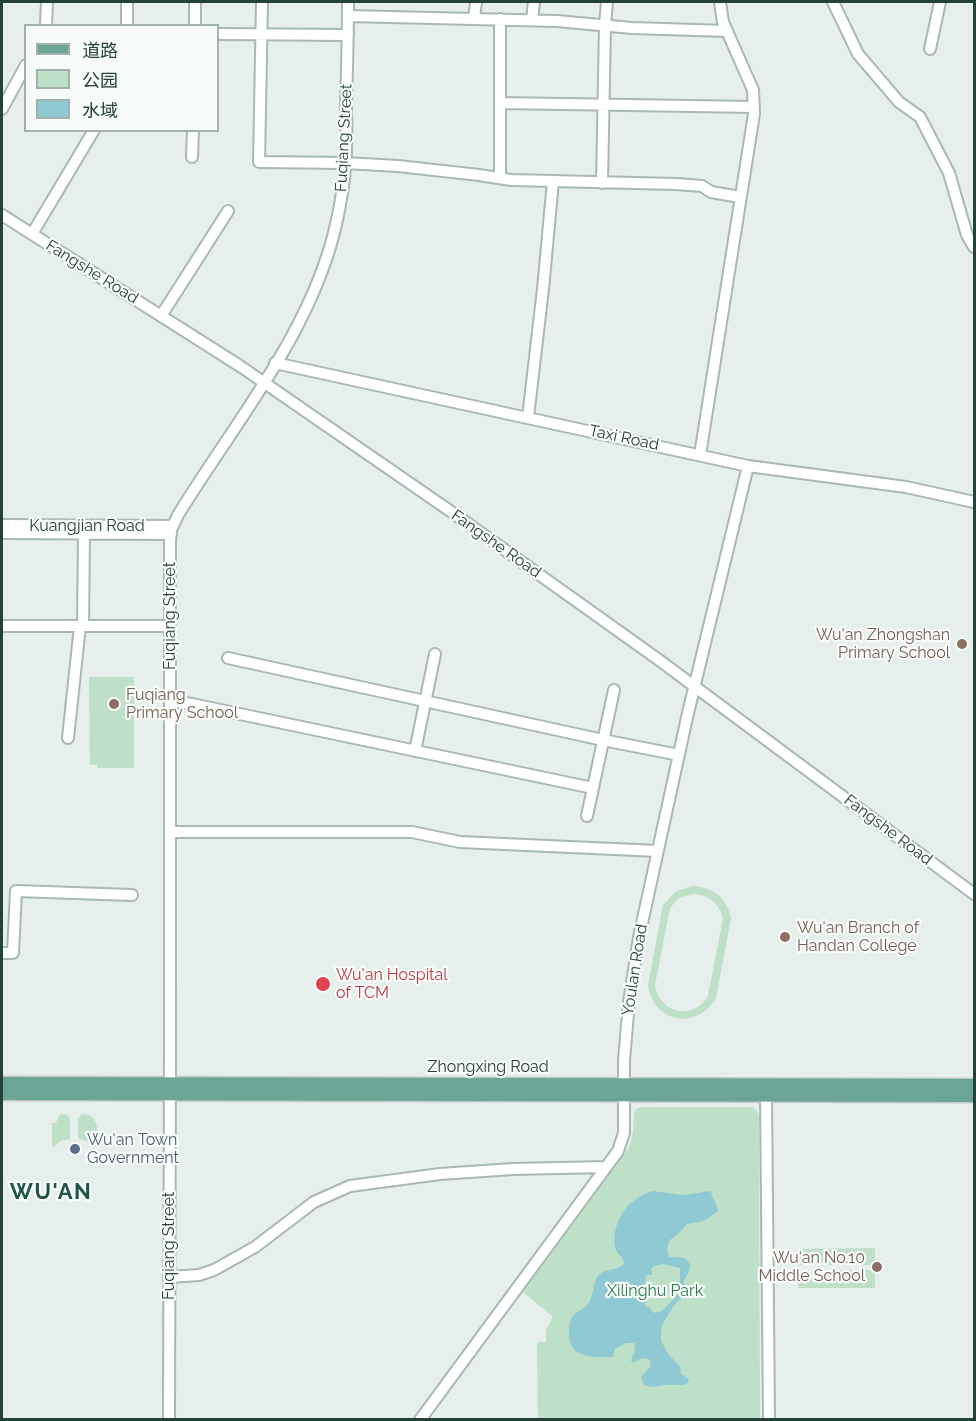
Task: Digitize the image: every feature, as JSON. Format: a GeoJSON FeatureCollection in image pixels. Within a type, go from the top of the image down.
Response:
{"type":"FeatureCollection","features":[{"type":"Feature","properties":{"kind":"main road","name":"Zhongxing Road"},"geometry":{"type":"LineString","coordinates":[[2,1083],[170,1089]]}},
{"type":"Feature","properties":{"kind":"main road","name":"Zhongxing Road"},"geometry":{"type":"LineString","coordinates":[[2,1094],[170,1089],[624,1090],[975,1085]]}},
{"type":"Feature","properties":{"kind":"main road","name":"Zhongxing Road"},"geometry":{"type":"LineString","coordinates":[[624,1090],[766,1096],[975,1096]]}},
{"type":"Feature","properties":{"kind":"street"},"geometry":{"type":"LineString","coordinates":[[46,24],[47,2]]}},
{"type":"Feature","properties":{"kind":"street"},"geometry":{"type":"LineString","coordinates":[[127,2],[127,24]]}},
{"type":"Feature","properties":{"kind":"street"},"geometry":{"type":"LineString","coordinates":[[195,2],[195,24]]}},
{"type":"Feature","properties":{"kind":"street"},"geometry":{"type":"LineString","coordinates":[[262,2],[259,162],[398,166],[479,174],[511,180],[702,186],[711,192],[740,196]]}},
{"type":"Feature","properties":{"kind":"street","name":"Fuqiang Street"},"geometry":{"type":"LineString","coordinates":[[169,1419],[172,530],[186,501],[256,397],[309,301],[324,266],[337,220],[345,163],[348,2]]}},
{"type":"Feature","properties":{"kind":"street"},"geometry":{"type":"LineString","coordinates":[[474,18],[476,2]]}},
{"type":"Feature","properties":{"kind":"street"},"geometry":{"type":"LineString","coordinates":[[532,20],[534,2]]}},
{"type":"Feature","properties":{"kind":"street"},"geometry":{"type":"LineString","coordinates":[[602,183],[607,2]]}},
{"type":"Feature","properties":{"kind":"street"},"geometry":{"type":"LineString","coordinates":[[700,455],[754,107],[753,90],[723,22],[720,2]]}},
{"type":"Feature","properties":{"kind":"street"},"geometry":{"type":"LineString","coordinates":[[833,2],[861,58],[899,102],[920,117],[949,174],[968,235],[975,247]]}},
{"type":"Feature","properties":{"kind":"street"},"geometry":{"type":"LineString","coordinates":[[930,49],[940,2]]}},
{"type":"Feature","properties":{"kind":"street"},"geometry":{"type":"LineString","coordinates":[[348,16],[532,20],[632,28],[727,31]]}},
{"type":"Feature","properties":{"kind":"street"},"geometry":{"type":"LineString","coordinates":[[500,19],[500,178]]}},
{"type":"Feature","properties":{"kind":"street"},"geometry":{"type":"LineString","coordinates":[[219,34],[348,35]]}},
{"type":"Feature","properties":{"kind":"street"},"geometry":{"type":"LineString","coordinates":[[2,109],[24,69]]}},
{"type":"Feature","properties":{"kind":"street"},"geometry":{"type":"LineString","coordinates":[[500,103],[754,107]]}},
{"type":"Feature","properties":{"kind":"street"},"geometry":{"type":"LineString","coordinates":[[32,234],[93,132]]}},
{"type":"Feature","properties":{"kind":"street"},"geometry":{"type":"LineString","coordinates":[[192,157],[193,132]]}},
{"type":"Feature","properties":{"kind":"street"},"geometry":{"type":"LineString","coordinates":[[528,417],[553,182]]}},
{"type":"Feature","properties":{"kind":"street"},"geometry":{"type":"LineString","coordinates":[[161,316],[228,211]]}},
{"type":"Feature","properties":{"kind":"street","name":"Fangshe Road"},"geometry":{"type":"LineString","coordinates":[[2,215],[264,382],[453,513],[695,687],[975,894]]}},
{"type":"Feature","properties":{"kind":"street","name":"Taxi Road"},"geometry":{"type":"LineString","coordinates":[[275,363],[748,466],[906,487],[975,502]]}},
{"type":"Feature","properties":{"kind":"street","name":"Youlan Road"},"geometry":{"type":"LineString","coordinates":[[420,1419],[618,1151],[623,1140],[624,1060],[629,1002],[639,937],[679,755],[748,466]]}},
{"type":"Feature","properties":{"kind":"street","name":"Kuangjian Road"},"geometry":{"type":"LineString","coordinates":[[2,525],[172,530]]}},
{"type":"Feature","properties":{"kind":"street","name":"Kuangjian Road"},"geometry":{"type":"LineString","coordinates":[[2,533],[172,530]]}},
{"type":"Feature","properties":{"kind":"street"},"geometry":{"type":"LineString","coordinates":[[68,738],[82,626],[84,533]]}},
{"type":"Feature","properties":{"kind":"street"},"geometry":{"type":"LineString","coordinates":[[2,626],[170,626]]}},
{"type":"Feature","properties":{"kind":"street"},"geometry":{"type":"LineString","coordinates":[[415,751],[435,654]]}},
{"type":"Feature","properties":{"kind":"street"},"geometry":{"type":"LineString","coordinates":[[228,658],[679,755]]}},
{"type":"Feature","properties":{"kind":"street"},"geometry":{"type":"LineString","coordinates":[[587,816],[614,690]]}},
{"type":"Feature","properties":{"kind":"street"},"geometry":{"type":"LineString","coordinates":[[170,701],[593,788]]}},
{"type":"Feature","properties":{"kind":"street"},"geometry":{"type":"LineString","coordinates":[[170,832],[412,832],[460,842],[658,850]]}},
{"type":"Feature","properties":{"kind":"street"},"geometry":{"type":"LineString","coordinates":[[2,953],[13,953],[16,891],[132,895]]}},
{"type":"Feature","properties":{"kind":"street"},"geometry":{"type":"LineString","coordinates":[[766,1096],[768,1419]]}},
{"type":"Feature","properties":{"kind":"street"},"geometry":{"type":"LineString","coordinates":[[169,1277],[199,1275],[214,1270],[255,1247],[314,1202],[350,1186],[471,1172],[606,1167]]}},
{"type":"Feature","properties":{"kind":"green space"},"geometry":{"type":"Polygon","coordinates":[[[89,677],[134,677],[134,768],[97,768],[97,765],[90,765],[89,677]]]}},
{"type":"Feature","properties":{"kind":"green space"},"geometry":{"type":"Polygon","coordinates":[[[692,886],[706,888],[718,894],[731,918],[716,998],[698,1015],[687,1018],[667,1015],[658,1008],[648,985],[663,905],[675,892],[692,886]],[[692,894],[679,898],[670,908],[655,985],[663,1002],[678,1011],[694,1009],[708,996],[723,918],[719,908],[712,900],[692,894]]]}},
{"type":"Feature","properties":{"kind":"green space","name":"Xilinghu Park"},"geometry":{"type":"Polygon","coordinates":[[[641,1107],[753,1107],[759,1115],[760,1419],[538,1419],[537,1342],[546,1342],[546,1330],[553,1317],[523,1292],[628,1149],[633,1131],[634,1114],[636,1109],[641,1107]]]}},
{"type":"Feature","properties":{"kind":"green space"},"geometry":{"type":"Polygon","coordinates":[[[63,1114],[70,1118],[70,1139],[61,1141],[54,1147],[52,1145],[52,1123],[56,1123],[59,1115],[63,1114]]]}},
{"type":"Feature","properties":{"kind":"green space"},"geometry":{"type":"Polygon","coordinates":[[[82,1114],[95,1120],[98,1135],[96,1147],[79,1139],[78,1119],[82,1114]]]}},
{"type":"Feature","properties":{"kind":"green space"},"geometry":{"type":"Polygon","coordinates":[[[875,1248],[875,1265],[825,1265],[815,1259],[805,1265],[798,1265],[798,1249],[875,1248]]]}},
{"type":"Feature","properties":{"kind":"green space"},"geometry":{"type":"Polygon","coordinates":[[[827,1270],[875,1270],[875,1288],[798,1288],[798,1271],[804,1271],[810,1277],[816,1278],[827,1270]]]}},
{"type":"Feature","properties":{"kind":"water"},"geometry":{"type":"Polygon","coordinates":[[[653,1191],[683,1195],[711,1191],[718,1211],[704,1221],[687,1224],[670,1240],[667,1248],[670,1257],[685,1258],[690,1264],[689,1272],[684,1280],[684,1295],[674,1305],[662,1325],[661,1332],[661,1341],[669,1355],[680,1366],[681,1374],[689,1379],[684,1385],[652,1387],[644,1385],[641,1377],[650,1367],[651,1362],[647,1358],[633,1363],[631,1361],[635,1352],[634,1343],[626,1343],[615,1349],[613,1357],[598,1357],[577,1352],[570,1341],[571,1319],[588,1304],[597,1277],[624,1263],[615,1247],[616,1228],[629,1204],[653,1191]],[[663,1264],[651,1269],[652,1275],[646,1275],[645,1284],[642,1285],[642,1299],[645,1299],[646,1307],[650,1307],[655,1313],[662,1311],[680,1292],[680,1268],[663,1264]]]}},
{"type":"Feature","properties":{"kind":"place","name":"Wu'an Zhongshan Primary School"},"geometry":{"type":"Point","coordinates":[962,644]}},
{"type":"Feature","properties":{"kind":"place","name":"Fuqiang Primary School"},"geometry":{"type":"Point","coordinates":[114,704]}},
{"type":"Feature","properties":{"kind":"place","name":"Wu'an Branch of Handan College"},"geometry":{"type":"Point","coordinates":[785,937]}},
{"type":"Feature","properties":{"kind":"place","name":"Wu'an Hospital of TCM"},"geometry":{"type":"Point","coordinates":[323,984]}},
{"type":"Feature","properties":{"kind":"place","name":"Wu'an Town Government"},"geometry":{"type":"Point","coordinates":[75,1149]}},
{"type":"Feature","properties":{"kind":"place","name":"Wu'an No.10 Middle School"},"geometry":{"type":"Point","coordinates":[877,1267]}},
{"type":"Feature","properties":{"kind":"district","name":"WU'AN"},"geometry":{"type":"Point","coordinates":[51,1192]}}]}
